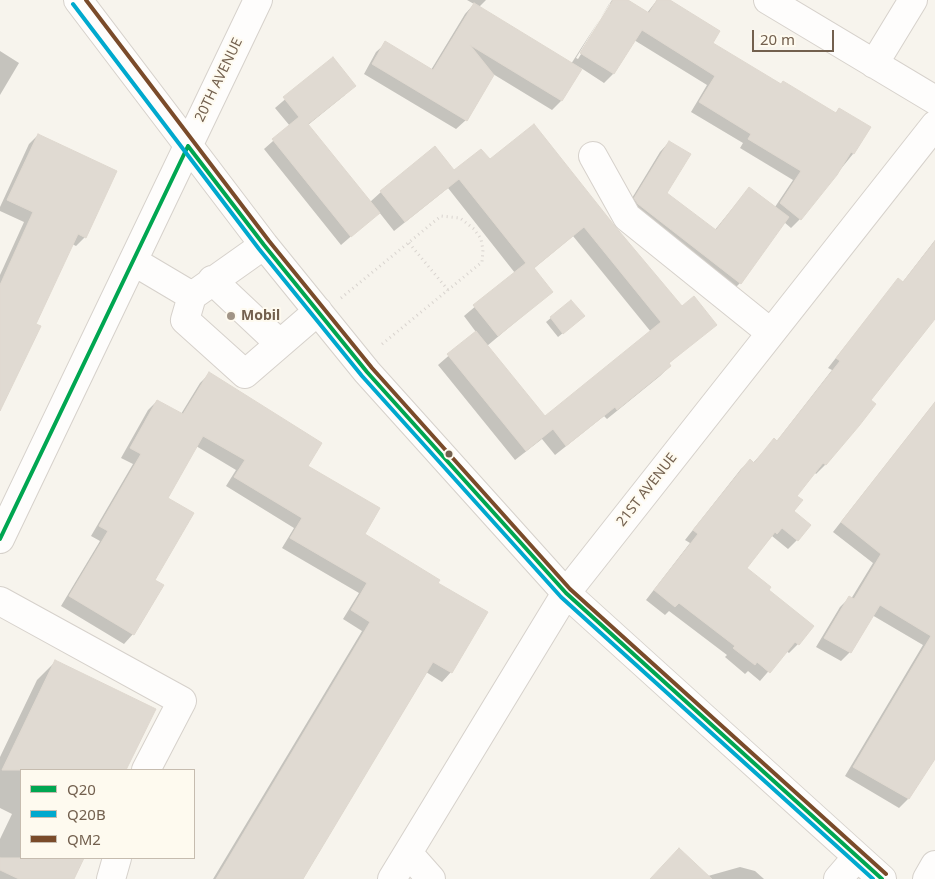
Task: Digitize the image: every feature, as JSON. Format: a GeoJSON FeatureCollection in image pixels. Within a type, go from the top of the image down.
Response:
{"type":"FeatureCollection","features":[{"type":"Feature","properties":{"kind":"street"},"geometry":{"type":"LineString","coordinates":[[78,0],[264,245],[329,304],[367,372],[566,593],[882,879]]}},
{"type":"Feature","properties":{"kind":"street","name":"20TH AVENUE"},"geometry":{"type":"LineString","coordinates":[[0,538],[258,0]]}},
{"type":"Feature","properties":{"kind":"street"},"geometry":{"type":"LineString","coordinates":[[768,0],[935,100]]}},
{"type":"Feature","properties":{"kind":"street"},"geometry":{"type":"LineString","coordinates":[[874,64],[913,0]]}},
{"type":"Feature","properties":{"kind":"street","name":"21ST AVENUE"},"geometry":{"type":"LineString","coordinates":[[392,879],[566,593],[935,125]]}},
{"type":"Feature","properties":{"kind":"street"},"geometry":{"type":"LineString","coordinates":[[592,156],[627,217],[771,333]]}},
{"type":"Feature","properties":{"kind":"street"},"geometry":{"type":"LineString","coordinates":[[264,245],[202,288],[185,320],[245,374],[279,343],[329,304]]}},
{"type":"Feature","properties":{"kind":"street"},"geometry":{"type":"LineString","coordinates":[[133,261],[202,288],[279,343]]}},
{"type":"Feature","properties":{"kind":"street"},"geometry":{"type":"LineString","coordinates":[[0,601],[182,701],[147,769]]}},
{"type":"Feature","properties":{"kind":"street"},"geometry":{"type":"LineString","coordinates":[[408,853],[432,879]]}},
{"type":"Feature","properties":{"kind":"street"},"geometry":{"type":"LineString","coordinates":[[838,879],[857,857]]}},
{"type":"Feature","properties":{"kind":"street"},"geometry":{"type":"LineString","coordinates":[[112,879],[117,859]]}},
{"type":"Feature","properties":{"kind":"street"},"geometry":{"type":"LineString","coordinates":[[926,879],[935,865]]}},
{"type":"Feature","properties":{"kind":"path"},"geometry":{"type":"LineString","coordinates":[[329,304],[441,216],[460,218],[474,229],[481,239],[483,250],[482,262],[381,345]]}},
{"type":"Feature","properties":{"kind":"path"},"geometry":{"type":"LineString","coordinates":[[408,243],[448,290]]}},
{"type":"Feature","properties":{"kind":"building"},"geometry":{"type":"Polygon","coordinates":[[[613,0],[628,0],[649,13],[657,0],[670,0],[720,31],[713,43],[781,84],[783,81],[836,113],[839,108],[871,127],[854,154],[851,152],[837,175],[801,220],[780,203],[801,171],[748,139],[751,134],[699,102],[715,76],[642,30],[614,74],[580,53],[613,0]]]}},
{"type":"Feature","properties":{"kind":"building"},"geometry":{"type":"Polygon","coordinates":[[[474,3],[582,69],[562,101],[470,45],[494,75],[467,121],[372,64],[385,41],[433,70],[474,3]]]}},
{"type":"Feature","properties":{"kind":"building"},"geometry":{"type":"Polygon","coordinates":[[[333,57],[356,86],[308,124],[380,213],[351,237],[272,139],[299,117],[283,97],[333,57]]]}},
{"type":"Feature","properties":{"kind":"building"},"geometry":{"type":"Polygon","coordinates":[[[534,124],[614,225],[682,306],[694,296],[717,325],[669,363],[671,366],[617,410],[615,407],[566,446],[553,429],[526,451],[447,354],[476,331],[545,416],[661,322],[584,227],[534,268],[553,292],[498,336],[473,305],[526,263],[459,179],[405,222],[380,191],[435,146],[454,170],[481,149],[490,159],[534,124]]]}},
{"type":"Feature","properties":{"kind":"building"},"geometry":{"type":"Polygon","coordinates":[[[38,134],[117,171],[86,238],[78,234],[36,324],[41,326],[0,411],[0,285],[33,212],[7,200],[38,134]]]}},
{"type":"Feature","properties":{"kind":"building"},"geometry":{"type":"Polygon","coordinates":[[[669,141],[691,154],[667,193],[716,230],[749,187],[789,217],[741,284],[638,204],[634,198],[669,141]]]}},
{"type":"Feature","properties":{"kind":"building"},"geometry":{"type":"Polygon","coordinates":[[[935,241],[935,319],[871,400],[876,404],[859,426],[826,465],[823,463],[797,496],[803,500],[794,511],[811,525],[798,541],[782,528],[777,534],[775,532],[747,568],[771,587],[769,590],[814,626],[799,645],[795,642],[770,673],[757,662],[755,665],[733,648],[735,646],[679,603],[675,607],[654,590],[698,534],[693,530],[750,459],[754,463],[774,438],[777,441],[840,361],[836,358],[898,278],[903,282],[935,241]]]}},
{"type":"Feature","properties":{"kind":"building"},"geometry":{"type":"Polygon","coordinates":[[[571,300],[585,316],[563,334],[550,317],[571,300]]]}},
{"type":"Feature","properties":{"kind":"building"},"geometry":{"type":"Polygon","coordinates":[[[209,372],[322,443],[308,466],[380,508],[365,534],[440,580],[438,583],[488,612],[452,673],[433,662],[303,879],[216,879],[370,622],[351,610],[367,583],[290,538],[302,518],[234,477],[245,460],[203,436],[168,498],[194,513],[155,580],[164,585],[134,635],[69,596],[108,531],[99,526],[141,454],[130,448],[157,400],[183,414],[209,372]]]}},
{"type":"Feature","properties":{"kind":"building"},"geometry":{"type":"Polygon","coordinates":[[[935,402],[935,759],[909,799],[853,767],[931,636],[880,605],[851,653],[824,638],[849,596],[854,599],[881,554],[841,522],[935,402]]]}},
{"type":"Feature","properties":{"kind":"building"},"geometry":{"type":"Polygon","coordinates":[[[55,660],[156,709],[126,769],[2,770],[55,660]]]}},
{"type":"Feature","properties":{"kind":"building"},"geometry":{"type":"Polygon","coordinates":[[[679,848],[712,879],[650,879],[679,848]]]}},
{"type":"Feature","properties":{"kind":"building"},"geometry":{"type":"Polygon","coordinates":[[[0,858],[84,859],[74,879],[19,879],[0,870],[0,858]]]}},
{"type":"Feature","properties":{"kind":"transit line","name":"QM2"},"geometry":{"type":"LineString","coordinates":[[86,0],[269,241],[372,368],[570,589],[886,874]]}},
{"type":"Feature","properties":{"kind":"transit line","name":"Q20B"},"geometry":{"type":"LineString","coordinates":[[73,4],[259,249],[362,376],[561,597],[873,879]]}},
{"type":"Feature","properties":{"kind":"transit line","name":"Q20"},"geometry":{"type":"LineString","coordinates":[[188,146],[264,245],[367,372],[566,593],[882,879]]}},
{"type":"Feature","properties":{"kind":"transit line","name":"Q20"},"geometry":{"type":"LineString","coordinates":[[0,539],[188,146]]}},
{"type":"Feature","properties":{"kind":"place","name":"Mobil"},"geometry":{"type":"Point","coordinates":[231,316]}}]}
